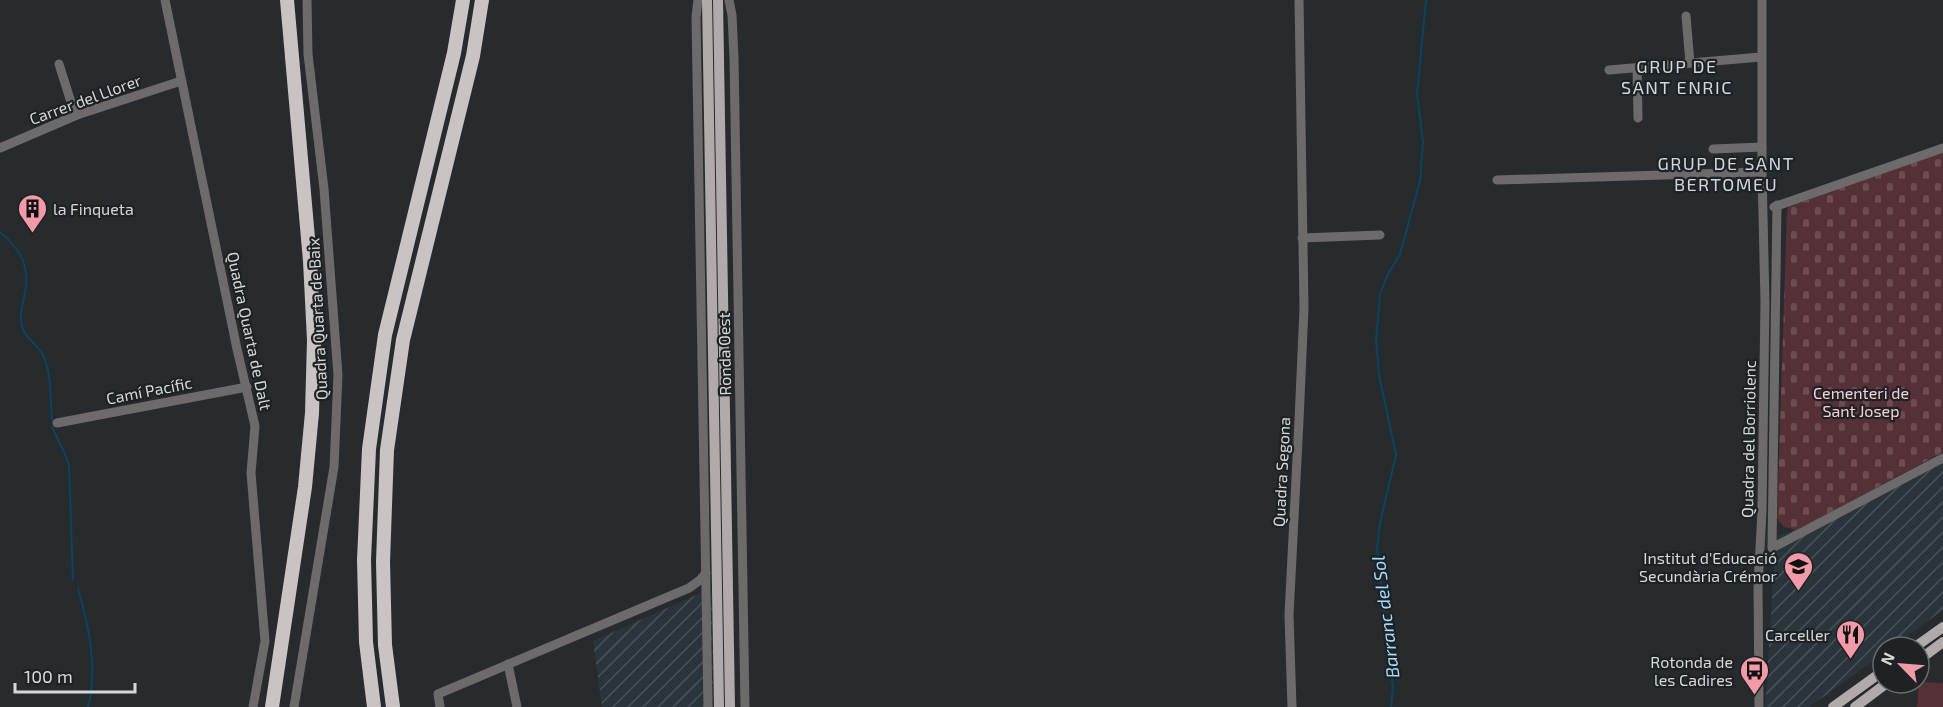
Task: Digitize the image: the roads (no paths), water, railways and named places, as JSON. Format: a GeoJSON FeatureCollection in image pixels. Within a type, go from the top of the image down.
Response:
{"type":"FeatureCollection","features":[{"type":"Feature","properties":{"kind":"highway"},"geometry":{"type":"LineString","coordinates":[[272,707],[305,487],[312,413],[314,340],[309,249],[287,0]]}},
{"type":"Feature","properties":{"kind":"highway"},"geometry":{"type":"LineString","coordinates":[[374,707],[366,642],[364,560],[369,449],[385,335],[454,53],[463,0]]}},
{"type":"Feature","properties":{"kind":"highway"},"geometry":{"type":"LineString","coordinates":[[393,707],[385,645],[383,562],[387,450],[404,340],[473,56],[482,0]]}},
{"type":"Feature","properties":{"kind":"main road","name":"Ronda Oest"},"geometry":{"type":"LineString","coordinates":[[707,0],[719,707]]}},
{"type":"Feature","properties":{"kind":"main road","name":"Ronda Oest"},"geometry":{"type":"LineString","coordinates":[[718,0],[730,707]]}},
{"type":"Feature","properties":{"kind":"main road"},"geometry":{"type":"LineString","coordinates":[[1833,707],[1871,680]]}},
{"type":"Feature","properties":{"kind":"main road"},"geometry":{"type":"LineString","coordinates":[[1855,707],[1871,695]]}},
{"type":"Feature","properties":{"kind":"street","name":"Quadra Quarta de Dalt"},"geometry":{"type":"LineString","coordinates":[[165,0],[255,426],[251,473],[265,641],[253,707]]}},
{"type":"Feature","properties":{"kind":"street","name":"Quadra Quarta de Baix"},"geometry":{"type":"LineString","coordinates":[[294,707],[334,467],[338,375],[324,189],[308,54],[307,0]]}},
{"type":"Feature","properties":{"kind":"street","name":"Ronda Oest"},"geometry":{"type":"LineString","coordinates":[[698,0],[696,17],[708,707]]}},
{"type":"Feature","properties":{"kind":"street","name":"Ronda Oest"},"geometry":{"type":"LineString","coordinates":[[729,0],[734,58],[745,707]]}},
{"type":"Feature","properties":{"kind":"street","name":"Quadra Segona"},"geometry":{"type":"LineString","coordinates":[[1292,707],[1289,615],[1304,308],[1299,0]]}},
{"type":"Feature","properties":{"kind":"street","name":"Quadra del Borriolenc"},"geometry":{"type":"LineString","coordinates":[[1759,707],[1758,585],[1762,511],[1765,302],[1762,0]]}},
{"type":"Feature","properties":{"kind":"street"},"geometry":{"type":"LineString","coordinates":[[1686,16],[1690,63]]}},
{"type":"Feature","properties":{"kind":"street"},"geometry":{"type":"LineString","coordinates":[[1609,70],[1761,57]]}},
{"type":"Feature","properties":{"kind":"street"},"geometry":{"type":"LineString","coordinates":[[59,64],[75,115]]}},
{"type":"Feature","properties":{"kind":"street"},"geometry":{"type":"LineString","coordinates":[[1638,68],[1638,118]]}},
{"type":"Feature","properties":{"kind":"street","name":"Carrer del Llorer"},"geometry":{"type":"LineString","coordinates":[[0,148],[75,115],[181,81]]}},
{"type":"Feature","properties":{"kind":"street"},"geometry":{"type":"LineString","coordinates":[[1713,149],[1762,147]]}},
{"type":"Feature","properties":{"kind":"street"},"geometry":{"type":"LineString","coordinates":[[1763,210],[1943,148]]}},
{"type":"Feature","properties":{"kind":"street"},"geometry":{"type":"LineString","coordinates":[[1497,180],[1762,172]]}},
{"type":"Feature","properties":{"kind":"street"},"geometry":{"type":"LineString","coordinates":[[1777,205],[1772,548],[1943,458]]}},
{"type":"Feature","properties":{"kind":"street"},"geometry":{"type":"LineString","coordinates":[[1302,238],[1380,235]]}},
{"type":"Feature","properties":{"kind":"street","name":"Camí Pacífic"},"geometry":{"type":"LineString","coordinates":[[57,423],[247,387]]}},
{"type":"Feature","properties":{"kind":"street"},"geometry":{"type":"LineString","coordinates":[[440,707],[438,694],[689,588],[706,573]]}},
{"type":"Feature","properties":{"kind":"street"},"geometry":{"type":"LineString","coordinates":[[689,588],[706,601]]}},
{"type":"Feature","properties":{"kind":"street"},"geometry":{"type":"LineString","coordinates":[[508,664],[517,707]]}},
{"type":"Feature","properties":{"kind":"waterway","name":"Barranc del Sol"},"geometry":{"type":"LineString","coordinates":[[1391,707],[1393,688],[1377,548],[1380,523],[1396,455],[1379,375],[1376,340],[1380,294],[1400,254],[1420,181],[1423,142],[1417,94],[1426,0]]}},
{"type":"Feature","properties":{"kind":"waterway"},"geometry":{"type":"LineString","coordinates":[[0,232],[14,246],[23,261],[26,287],[21,314],[22,326],[46,362],[52,420]]}},
{"type":"Feature","properties":{"kind":"waterway"},"geometry":{"type":"LineString","coordinates":[[52,427],[69,465],[73,580]]}},
{"type":"Feature","properties":{"kind":"waterway"},"geometry":{"type":"LineString","coordinates":[[78,589],[91,648],[92,678],[88,707]]}},
{"type":"Feature","properties":{"kind":"place","name":"la Finqueta"},"geometry":{"type":"Point","coordinates":[32,234]}},
{"type":"Feature","properties":{"kind":"place","name":"Institut d'Educació Secundària Crémor"},"geometry":{"type":"Point","coordinates":[1798,592]}},
{"type":"Feature","properties":{"kind":"place","name":"Carceller"},"geometry":{"type":"Point","coordinates":[1851,660]}},
{"type":"Feature","properties":{"kind":"place","name":"Rotonda de les Cadires"},"geometry":{"type":"Point","coordinates":[1754,696]}},
{"type":"Feature","properties":{"kind":"district","name":"GRUP DE SANT ENRIC"},"geometry":{"type":"Point","coordinates":[1677,76]}},
{"type":"Feature","properties":{"kind":"district","name":"GRUP DE SANT BERTOMEU"},"geometry":{"type":"Point","coordinates":[1726,174]}},
{"type":"Feature","properties":{"kind":"park label","name":"Cementeri de Sant Josep"},"geometry":{"type":"Point","coordinates":[1861,401]}}]}
